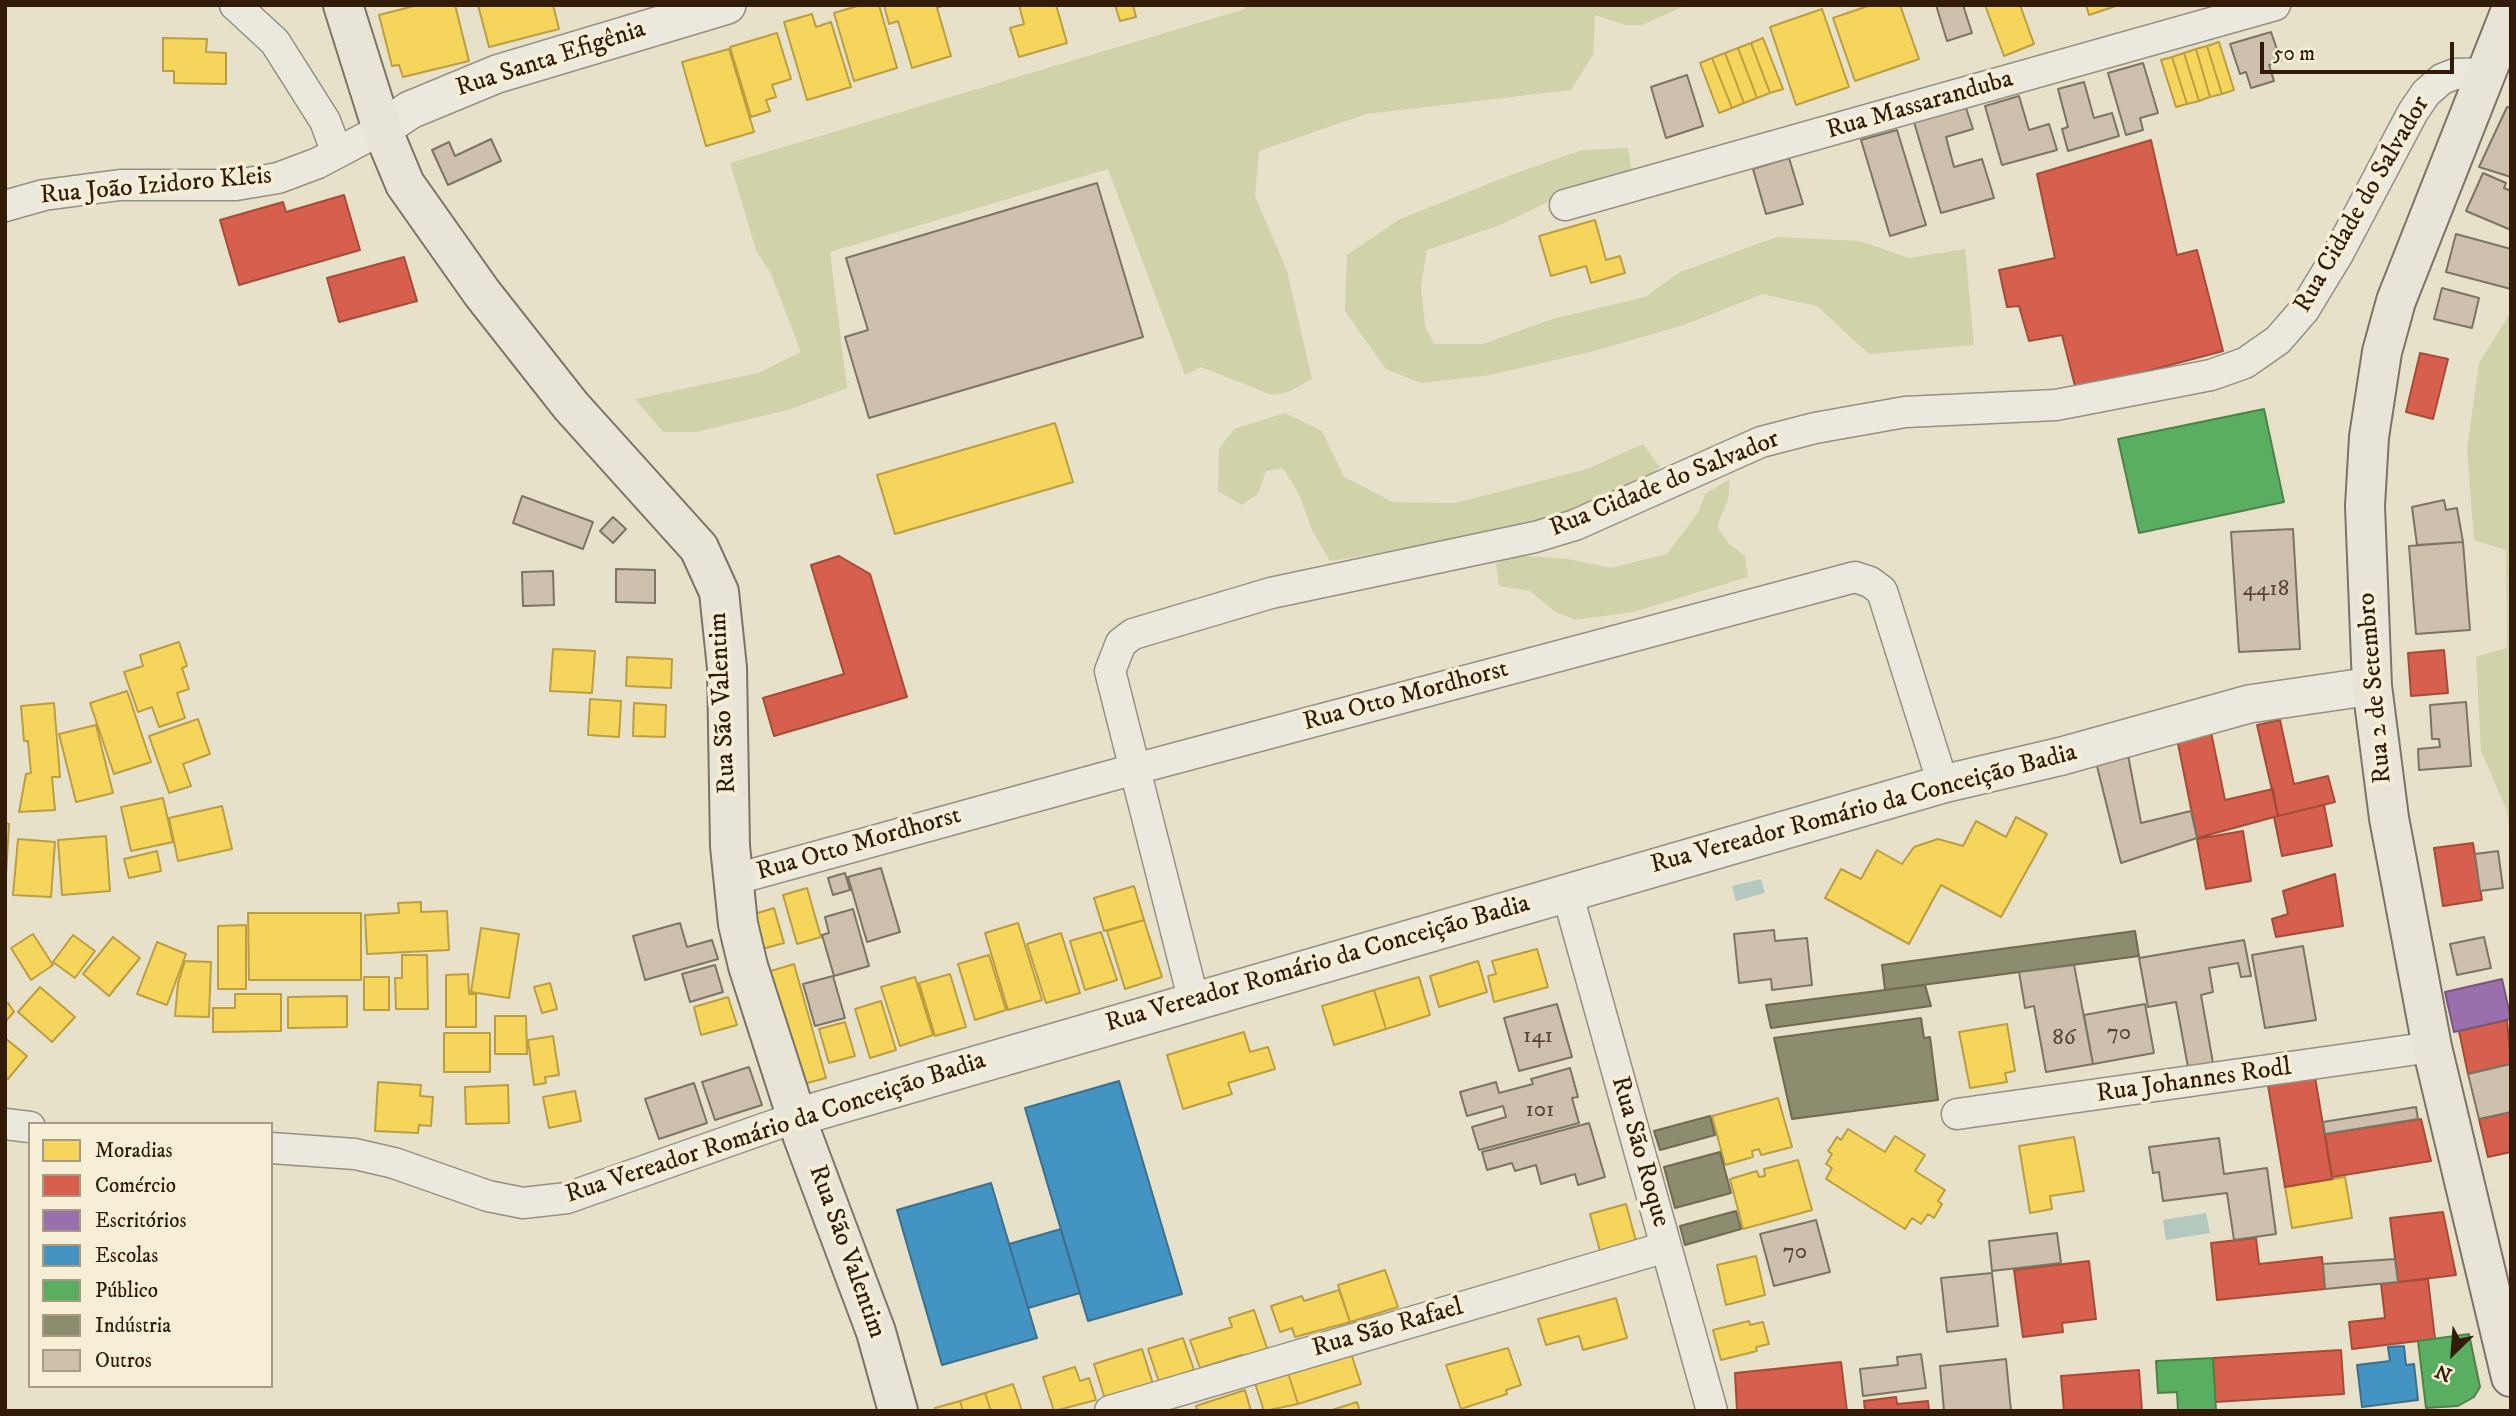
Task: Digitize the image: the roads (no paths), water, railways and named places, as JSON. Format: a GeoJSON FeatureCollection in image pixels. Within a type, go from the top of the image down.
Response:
{"type":"FeatureCollection","features":[{"type":"Feature","properties":{"kind":"main road","name":"Rua São Valentim"},"geometry":{"type":"LineString","coordinates":[[343,5],[382,129],[405,184],[482,293],[571,406],[699,548],[719,592],[724,625],[732,880],[748,965],[797,1117],[876,1332],[898,1411]]}},
{"type":"Feature","properties":{"kind":"main road","name":"Rua 2 de Setembro"},"geometry":{"type":"LineString","coordinates":[[2511,10],[2396,301],[2382,352],[2369,437],[2365,506],[2372,686],[2389,818],[2432,1047],[2511,1377]]}},
{"type":"Feature","properties":{"kind":"street"},"geometry":{"type":"LineString","coordinates":[[235,5],[275,41],[325,121],[337,153]]}},
{"type":"Feature","properties":{"kind":"street","name":"Rua Santa Efigênia"},"geometry":{"type":"LineString","coordinates":[[382,129],[410,110],[497,74],[727,5]]}},
{"type":"Feature","properties":{"kind":"street","name":"Rua Massaranduba"},"geometry":{"type":"LineString","coordinates":[[1565,205],[2275,5]]}},
{"type":"Feature","properties":{"kind":"street","name":"Rua Cidade do Salvador"},"geometry":{"type":"LineString","coordinates":[[1194,1002],[1110,671],[1121,643],[1133,634],[1271,593],[1535,537],[1575,525],[1761,442],[1815,428],[1905,412],[2056,405],[2211,375],[2245,363],[2278,340],[2304,310],[2338,254],[2413,112],[2426,93],[2441,79],[2455,74],[2488,73]]}},
{"type":"Feature","properties":{"kind":"street","name":"Rua João Izidoro Kleis"},"geometry":{"type":"LineString","coordinates":[[5,206],[44,195],[120,185],[236,185],[278,178],[337,153],[382,129]]}},
{"type":"Feature","properties":{"kind":"street","name":"Rua Otto Mordhorst"},"geometry":{"type":"LineString","coordinates":[[732,880],[1135,769],[1855,578],[1870,582],[1881,591],[1944,784]]}},
{"type":"Feature","properties":{"kind":"street","name":"Rua Vereador Romário da Conceição Badia"},"geometry":{"type":"LineString","coordinates":[[273,1148],[355,1154],[394,1163],[488,1196],[523,1203],[567,1198],[797,1117],[1944,784],[2062,756],[2249,704],[2372,686]]}},
{"type":"Feature","properties":{"kind":"street","name":"Rua São Roque"},"geometry":{"type":"LineString","coordinates":[[1567,892],[1712,1411]]}},
{"type":"Feature","properties":{"kind":"street","name":"Rua Johannes Rodl"},"geometry":{"type":"LineString","coordinates":[[1957,1114],[2432,1047]]}},
{"type":"Feature","properties":{"kind":"street"},"geometry":{"type":"LineString","coordinates":[[5,1124],[28,1127]]}},
{"type":"Feature","properties":{"kind":"street","name":"Rua São Rafael"},"geometry":{"type":"LineString","coordinates":[[1110,1411],[1666,1247]]}}]}
